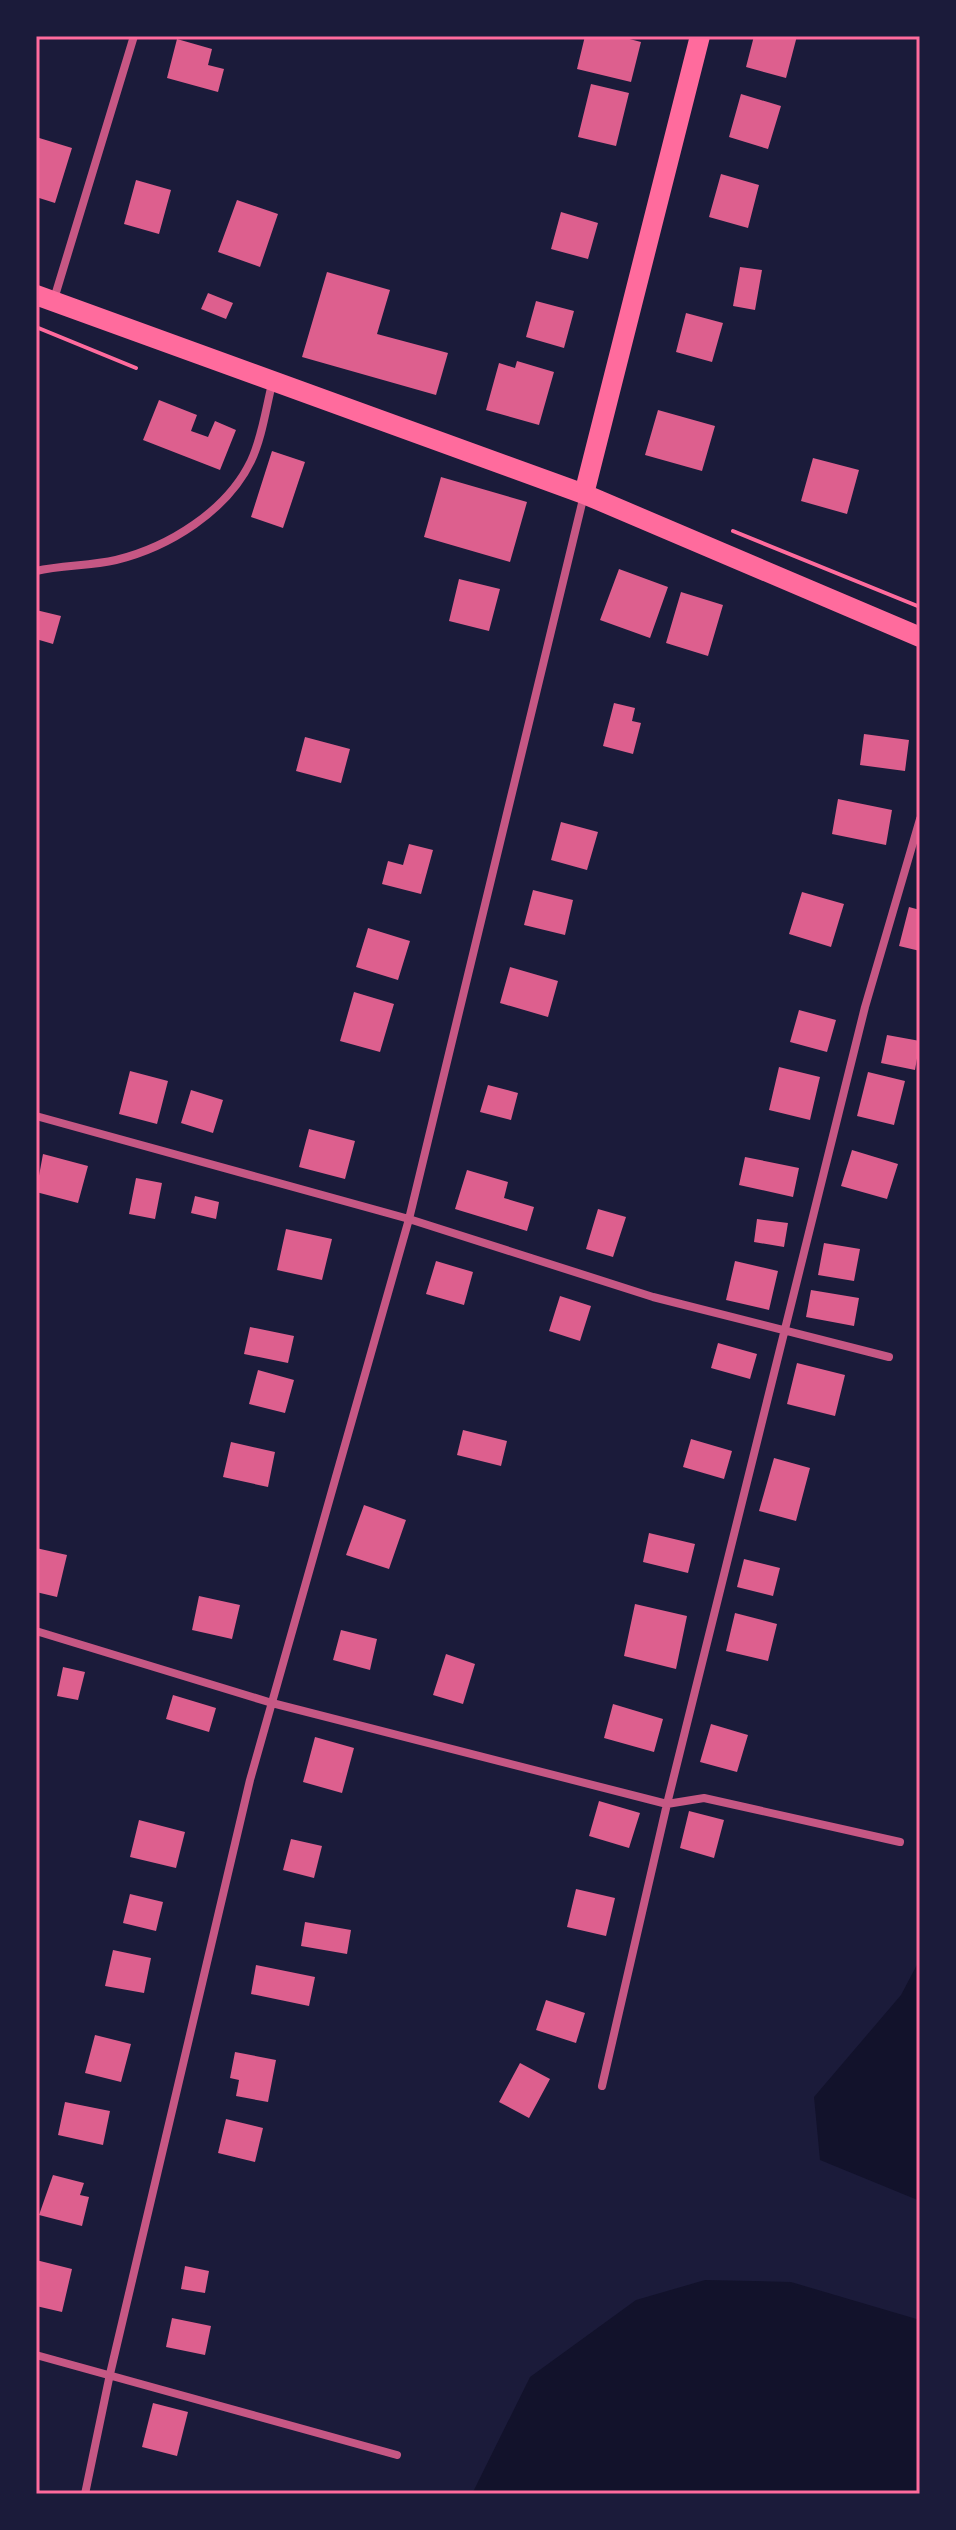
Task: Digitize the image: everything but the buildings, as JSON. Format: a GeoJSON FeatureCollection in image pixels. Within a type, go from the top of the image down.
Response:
{"type":"FeatureCollection","features":[{"type":"Feature","properties":{"kind":"main road"},"geometry":{"type":"LineString","coordinates":[[584,494],[700,36]]}},
{"type":"Feature","properties":{"kind":"main road"},"geometry":{"type":"LineString","coordinates":[[45,298],[584,494],[920,637]]}},
{"type":"Feature","properties":{"kind":"street"},"geometry":{"type":"LineString","coordinates":[[45,298],[134,36]]}},
{"type":"Feature","properties":{"kind":"street"},"geometry":{"type":"LineString","coordinates":[[36,571],[116,560],[145,549],[205,517],[232,494],[252,459],[272,383]]}},
{"type":"Feature","properties":{"kind":"street"},"geometry":{"type":"LineString","coordinates":[[85,2494],[110,2374],[250,1780],[409,1219],[584,494]]}},
{"type":"Feature","properties":{"kind":"street"},"geometry":{"type":"LineString","coordinates":[[602,2086],[667,1804],[787,1332],[865,1007],[920,819]]}},
{"type":"Feature","properties":{"kind":"street"},"geometry":{"type":"LineString","coordinates":[[36,1116],[409,1219],[653,1297],[889,1357]]}},
{"type":"Feature","properties":{"kind":"street"},"geometry":{"type":"LineString","coordinates":[[36,1631],[272,1703],[667,1804],[704,1798],[900,1842]]}},
{"type":"Feature","properties":{"kind":"street"},"geometry":{"type":"LineString","coordinates":[[36,2355],[397,2455]]}},
{"type":"Feature","properties":{"kind":"path"},"geometry":{"type":"LineString","coordinates":[[36,327],[136,368]]}},
{"type":"Feature","properties":{"kind":"path"},"geometry":{"type":"LineString","coordinates":[[719,526],[920,607]]}},
{"type":"Feature","properties":{"kind":"shaded area"},"geometry":{"type":"Polygon","coordinates":[[[920,1959],[920,2201],[820,2160],[814,2097],[901,1995],[920,1959]]]}},
{"type":"Feature","properties":{"kind":"shaded area"},"geometry":{"type":"Polygon","coordinates":[[[705,2280],[791,2282],[920,2320],[920,2494],[472,2494],[530,2377],[636,2300],[705,2280]]]}}]}
